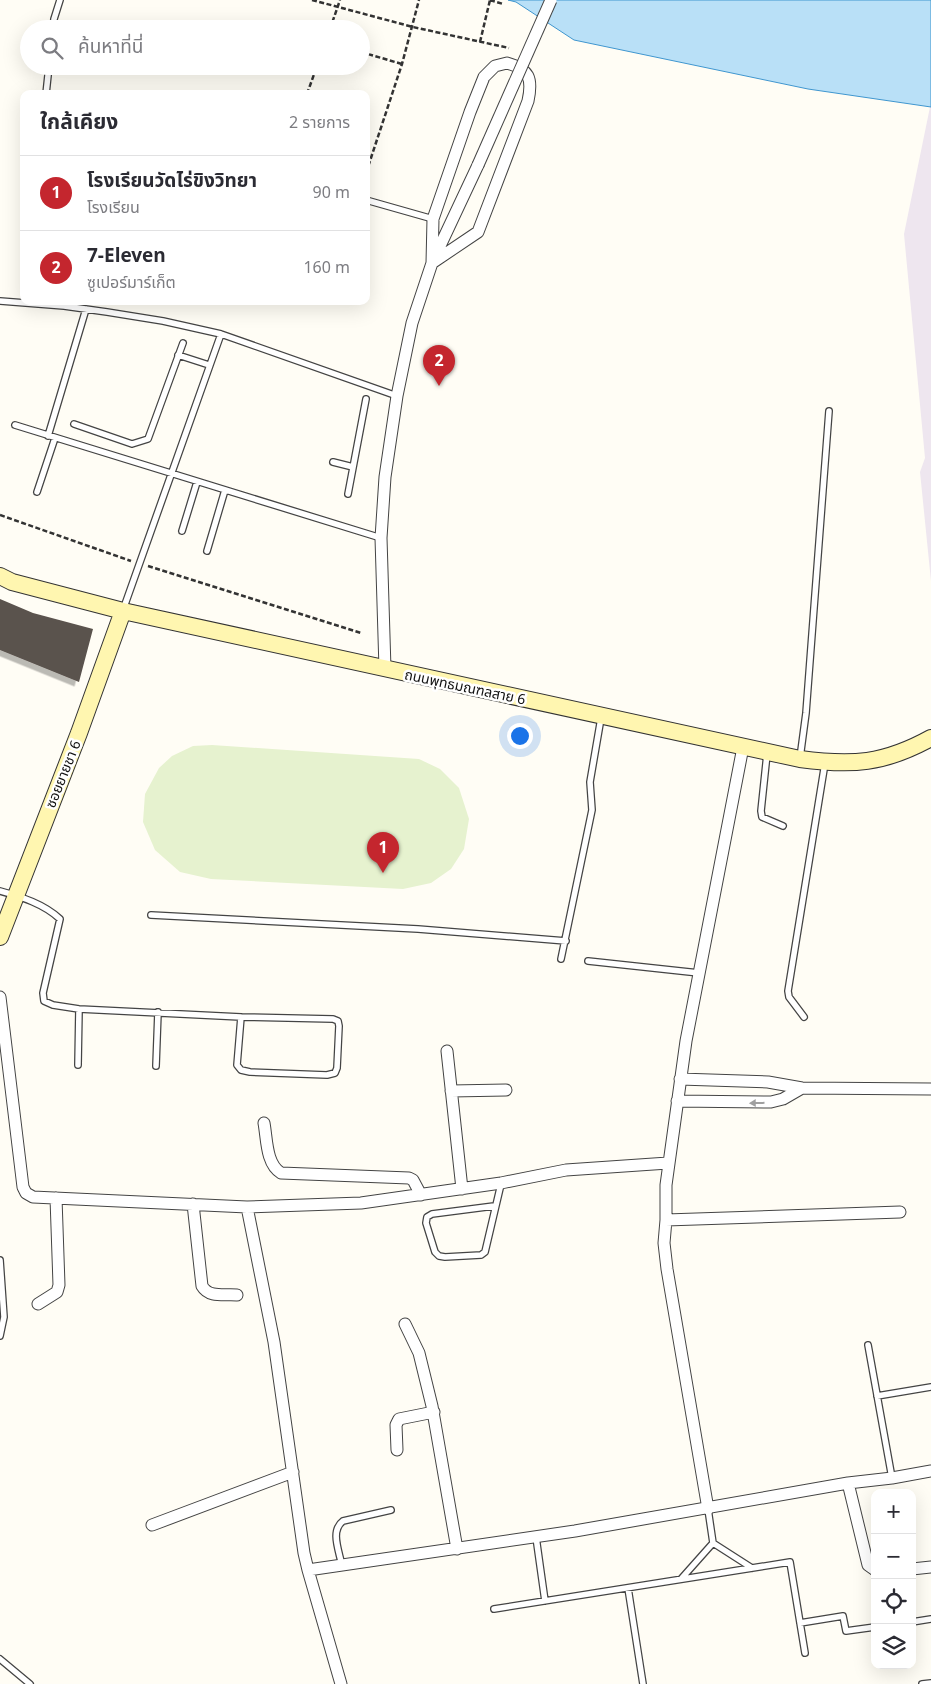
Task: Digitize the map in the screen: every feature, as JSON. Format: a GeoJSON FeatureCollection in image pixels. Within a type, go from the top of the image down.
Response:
{"type":"FeatureCollection","features":[{"type":"Feature","properties":{"kind":"main road","name":"ถนนพุทธมณฑลสาย 6"},"geometry":{"type":"LineString","coordinates":[[0,576],[12,582],[123,611],[800,760],[825,763],[876,760],[912,749],[931,738]]}},
{"type":"Feature","properties":{"kind":"main road","name":"ซอยยายชา 6"},"geometry":{"type":"LineString","coordinates":[[0,937],[8,893],[79,733],[123,611]]}},
{"type":"Feature","properties":{"kind":"street"},"geometry":{"type":"LineString","coordinates":[[385,669],[380,538],[385,477],[397,396],[412,323],[432,263],[478,165],[551,0]]}},
{"type":"Feature","properties":{"kind":"street"},"geometry":{"type":"LineString","coordinates":[[506,63],[519,66],[526,71],[531,88],[528,101],[478,232],[432,263],[433,219],[484,77],[495,66],[506,63]]}},
{"type":"Feature","properties":{"kind":"street"},"geometry":{"type":"LineString","coordinates":[[708,1509],[664,1243],[668,1163],[686,1041],[743,747]]}},
{"type":"Feature","properties":{"kind":"street"},"geometry":{"type":"LineString","coordinates":[[0,997],[23,1187],[26,1193],[33,1196],[247,1207],[361,1203],[501,1183],[566,1170],[668,1163]]}},
{"type":"Feature","properties":{"kind":"street"},"geometry":{"type":"LineString","coordinates":[[447,1051],[462,1189]]}},
{"type":"Feature","properties":{"kind":"street"},"geometry":{"type":"LineString","coordinates":[[680,1079],[768,1082],[802,1088],[931,1090]]}},
{"type":"Feature","properties":{"kind":"street"},"geometry":{"type":"LineString","coordinates":[[677,1102],[771,1102],[783,1099],[802,1088]]}},
{"type":"Feature","properties":{"kind":"street"},"geometry":{"type":"LineString","coordinates":[[451,1091],[506,1090]]}},
{"type":"Feature","properties":{"kind":"street"},"geometry":{"type":"LineString","coordinates":[[264,1123],[271,1161],[275,1169],[282,1173],[409,1178],[413,1180],[421,1195]]}},
{"type":"Feature","properties":{"kind":"street"},"geometry":{"type":"LineString","coordinates":[[38,1304],[57,1292],[56,1198]]}},
{"type":"Feature","properties":{"kind":"street"},"geometry":{"type":"LineString","coordinates":[[193,1204],[202,1286],[205,1292],[210,1294],[237,1294]]}},
{"type":"Feature","properties":{"kind":"street"},"geometry":{"type":"LineString","coordinates":[[247,1207],[274,1342],[308,1570],[341,1684]]}},
{"type":"Feature","properties":{"kind":"street"},"geometry":{"type":"LineString","coordinates":[[666,1220],[900,1212]]}},
{"type":"Feature","properties":{"kind":"street"},"geometry":{"type":"LineString","coordinates":[[405,1324],[418,1353],[434,1412],[457,1549]]}},
{"type":"Feature","properties":{"kind":"street"},"geometry":{"type":"LineString","coordinates":[[397,1450],[396,1425],[399,1419],[434,1412]]}},
{"type":"Feature","properties":{"kind":"street"},"geometry":{"type":"LineString","coordinates":[[308,1570],[536,1537],[931,1471]]}},
{"type":"Feature","properties":{"kind":"street"},"geometry":{"type":"LineString","coordinates":[[152,1526],[294,1472]]}},
{"type":"Feature","properties":{"kind":"street"},"geometry":{"type":"LineString","coordinates":[[848,1484],[868,1565],[871,1567]]}},
{"type":"Feature","properties":{"kind":"street"},"geometry":{"type":"LineString","coordinates":[[916,1568],[931,1567]]}},
{"type":"Feature","properties":{"kind":"lane"},"geometry":{"type":"LineString","coordinates":[[54,20],[60,0]]}},
{"type":"Feature","properties":{"kind":"lane"},"geometry":{"type":"LineString","coordinates":[[46,90],[48,75]]}},
{"type":"Feature","properties":{"kind":"lane"},"geometry":{"type":"LineString","coordinates":[[370,201],[433,219]]}},
{"type":"Feature","properties":{"kind":"lane"},"geometry":{"type":"LineString","coordinates":[[0,301],[20,302]]}},
{"type":"Feature","properties":{"kind":"lane"},"geometry":{"type":"LineString","coordinates":[[57,305],[163,321],[221,334],[397,396]]}},
{"type":"Feature","properties":{"kind":"lane"},"geometry":{"type":"LineString","coordinates":[[48,436],[86,309]]}},
{"type":"Feature","properties":{"kind":"lane"},"geometry":{"type":"LineString","coordinates":[[123,611],[221,334]]}},
{"type":"Feature","properties":{"kind":"lane"},"geometry":{"type":"LineString","coordinates":[[74,424],[132,444],[148,438],[183,343]]}},
{"type":"Feature","properties":{"kind":"lane"},"geometry":{"type":"LineString","coordinates":[[178,355],[209,365]]}},
{"type":"Feature","properties":{"kind":"lane"},"geometry":{"type":"LineString","coordinates":[[348,494],[366,399]]}},
{"type":"Feature","properties":{"kind":"lane"},"geometry":{"type":"LineString","coordinates":[[800,760],[806,713],[829,412]]}},
{"type":"Feature","properties":{"kind":"lane"},"geometry":{"type":"LineString","coordinates":[[15,425],[380,538]]}},
{"type":"Feature","properties":{"kind":"lane"},"geometry":{"type":"LineString","coordinates":[[37,492],[55,438]]}},
{"type":"Feature","properties":{"kind":"lane"},"geometry":{"type":"LineString","coordinates":[[333,462],[353,467]]}},
{"type":"Feature","properties":{"kind":"lane"},"geometry":{"type":"LineString","coordinates":[[182,531],[197,482]]}},
{"type":"Feature","properties":{"kind":"lane"},"geometry":{"type":"LineString","coordinates":[[207,551],[225,490]]}},
{"type":"Feature","properties":{"kind":"lane"},"geometry":{"type":"LineString","coordinates":[[562,959],[592,810],[590,782],[601,717]]}},
{"type":"Feature","properties":{"kind":"lane"},"geometry":{"type":"LineString","coordinates":[[767,754],[762,817],[783,826]]}},
{"type":"Feature","properties":{"kind":"lane"},"geometry":{"type":"LineString","coordinates":[[804,1018],[789,997],[788,991],[825,763]]}},
{"type":"Feature","properties":{"kind":"lane"},"geometry":{"type":"LineString","coordinates":[[8,893],[49,909],[60,919],[43,993],[44,1001],[53,1005],[79,1009],[241,1017],[333,1019],[338,1021],[339,1035],[335,1073],[327,1075],[241,1070],[237,1065],[241,1017]]}},
{"type":"Feature","properties":{"kind":"lane"},"geometry":{"type":"LineString","coordinates":[[152,915],[418,929],[566,941]]}},
{"type":"Feature","properties":{"kind":"lane"},"geometry":{"type":"LineString","coordinates":[[588,962],[699,973]]}},
{"type":"Feature","properties":{"kind":"lane"},"geometry":{"type":"LineString","coordinates":[[78,1065],[79,1009]]}},
{"type":"Feature","properties":{"kind":"lane"},"geometry":{"type":"LineString","coordinates":[[156,1066],[158,1012]]}},
{"type":"Feature","properties":{"kind":"lane"},"geometry":{"type":"LineString","coordinates":[[494,1206],[432,1214],[428,1217],[426,1223],[435,1252],[439,1256],[445,1257],[481,1255],[485,1252],[494,1206],[501,1183]]}},
{"type":"Feature","properties":{"kind":"lane"},"geometry":{"type":"LineString","coordinates":[[0,1260],[4,1318],[0,1336]]}},
{"type":"Feature","properties":{"kind":"lane"},"geometry":{"type":"LineString","coordinates":[[868,1346],[892,1478]]}},
{"type":"Feature","properties":{"kind":"lane"},"geometry":{"type":"LineString","coordinates":[[877,1396],[931,1387]]}},
{"type":"Feature","properties":{"kind":"lane"},"geometry":{"type":"LineString","coordinates":[[708,1509],[713,1543],[752,1568]]}},
{"type":"Feature","properties":{"kind":"lane"},"geometry":{"type":"LineString","coordinates":[[342,1566],[335,1533],[337,1526],[343,1521],[391,1510]]}},
{"type":"Feature","properties":{"kind":"lane"},"geometry":{"type":"LineString","coordinates":[[536,1537],[546,1601]]}},
{"type":"Feature","properties":{"kind":"lane"},"geometry":{"type":"LineString","coordinates":[[681,1579],[713,1543]]}},
{"type":"Feature","properties":{"kind":"lane"},"geometry":{"type":"LineString","coordinates":[[494,1609],[790,1562],[805,1653]]}},
{"type":"Feature","properties":{"kind":"lane"},"geometry":{"type":"LineString","coordinates":[[628,1588],[643,1684]]}},
{"type":"Feature","properties":{"kind":"lane"},"geometry":{"type":"LineString","coordinates":[[800,1624],[843,1616],[846,1631],[871,1628]]}},
{"type":"Feature","properties":{"kind":"lane"},"geometry":{"type":"LineString","coordinates":[[916,1621],[931,1619]]}},
{"type":"Feature","properties":{"kind":"lane"},"geometry":{"type":"LineString","coordinates":[[0,1659],[30,1684]]}},
{"type":"Feature","properties":{"kind":"lane"},"geometry":{"type":"LineString","coordinates":[[922,1684],[931,1682]]}},
{"type":"Feature","properties":{"kind":"path"},"geometry":{"type":"LineString","coordinates":[[312,0],[413,27],[509,48]]}},
{"type":"Feature","properties":{"kind":"path"},"geometry":{"type":"LineString","coordinates":[[333,20],[340,0]]}},
{"type":"Feature","properties":{"kind":"path"},"geometry":{"type":"LineString","coordinates":[[370,161],[402,64],[419,0]]}},
{"type":"Feature","properties":{"kind":"path"},"geometry":{"type":"LineString","coordinates":[[480,42],[489,0],[503,4]]}},
{"type":"Feature","properties":{"kind":"path"},"geometry":{"type":"LineString","coordinates":[[370,55],[402,64]]}},
{"type":"Feature","properties":{"kind":"path"},"geometry":{"type":"LineString","coordinates":[[308,90],[314,75]]}},
{"type":"Feature","properties":{"kind":"path"},"geometry":{"type":"LineString","coordinates":[[0,515],[139,564],[361,633]]}},
{"type":"Feature","properties":{"kind":"shaded area"},"geometry":{"type":"Polygon","coordinates":[[[930,107],[931,581],[920,472],[925,458],[904,234],[930,107]]]}},
{"type":"Feature","properties":{"kind":"green space"},"geometry":{"type":"Polygon","coordinates":[[[212,745],[419,759],[440,769],[459,788],[469,819],[464,849],[451,869],[431,883],[403,889],[211,879],[180,872],[155,850],[143,822],[145,794],[159,768],[172,756],[193,746],[212,745]]]}},
{"type":"Feature","properties":{"kind":"water"},"geometry":{"type":"Polygon","coordinates":[[[508,0],[931,0],[931,107],[808,89],[574,40],[516,2],[508,0]]]}},
{"type":"Feature","properties":{"kind":"building"},"geometry":{"type":"Polygon","coordinates":[[[0,599],[33,613],[93,629],[79,682],[0,650],[0,599]]]}},
{"type":"Feature","properties":{"kind":"place","name":"7-Eleven"},"geometry":{"type":"Point","coordinates":[439,386]}},
{"type":"Feature","properties":{"kind":"place","name":"โรงเรียนวัดไร่ขิงวิทยา"},"geometry":{"type":"Point","coordinates":[383,873]}}]}
